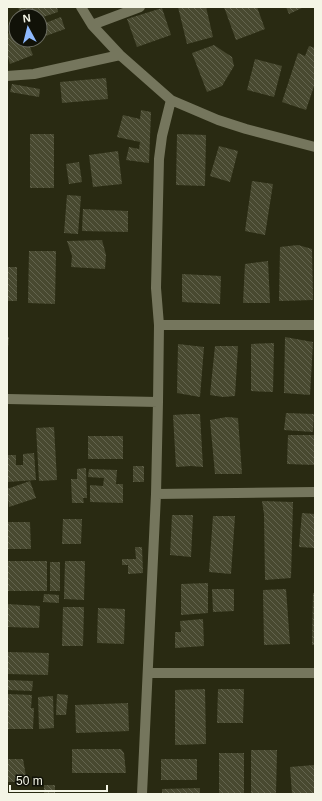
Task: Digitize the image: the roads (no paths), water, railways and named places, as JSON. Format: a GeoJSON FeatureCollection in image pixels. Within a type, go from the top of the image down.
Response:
{"type":"FeatureCollection","features":[{"type":"Feature","properties":{"kind":"street"},"geometry":{"type":"LineString","coordinates":[[81,7],[92,25],[120,55],[170,100],[218,120],[315,147]]}},
{"type":"Feature","properties":{"kind":"street"},"geometry":{"type":"LineString","coordinates":[[92,25],[140,7]]}},
{"type":"Feature","properties":{"kind":"street"},"geometry":{"type":"LineString","coordinates":[[7,76],[34,74],[120,55]]}},
{"type":"Feature","properties":{"kind":"street"},"geometry":{"type":"LineString","coordinates":[[142,794],[156,494],[159,325],[156,280],[159,159],[162,136],[170,100]]}},
{"type":"Feature","properties":{"kind":"street"},"geometry":{"type":"LineString","coordinates":[[159,325],[315,325]]}},
{"type":"Feature","properties":{"kind":"street"},"geometry":{"type":"LineString","coordinates":[[7,399],[158,402]]}},
{"type":"Feature","properties":{"kind":"street"},"geometry":{"type":"LineString","coordinates":[[156,494],[315,492]]}},
{"type":"Feature","properties":{"kind":"street"},"geometry":{"type":"LineString","coordinates":[[148,672],[315,672]]}}]}
